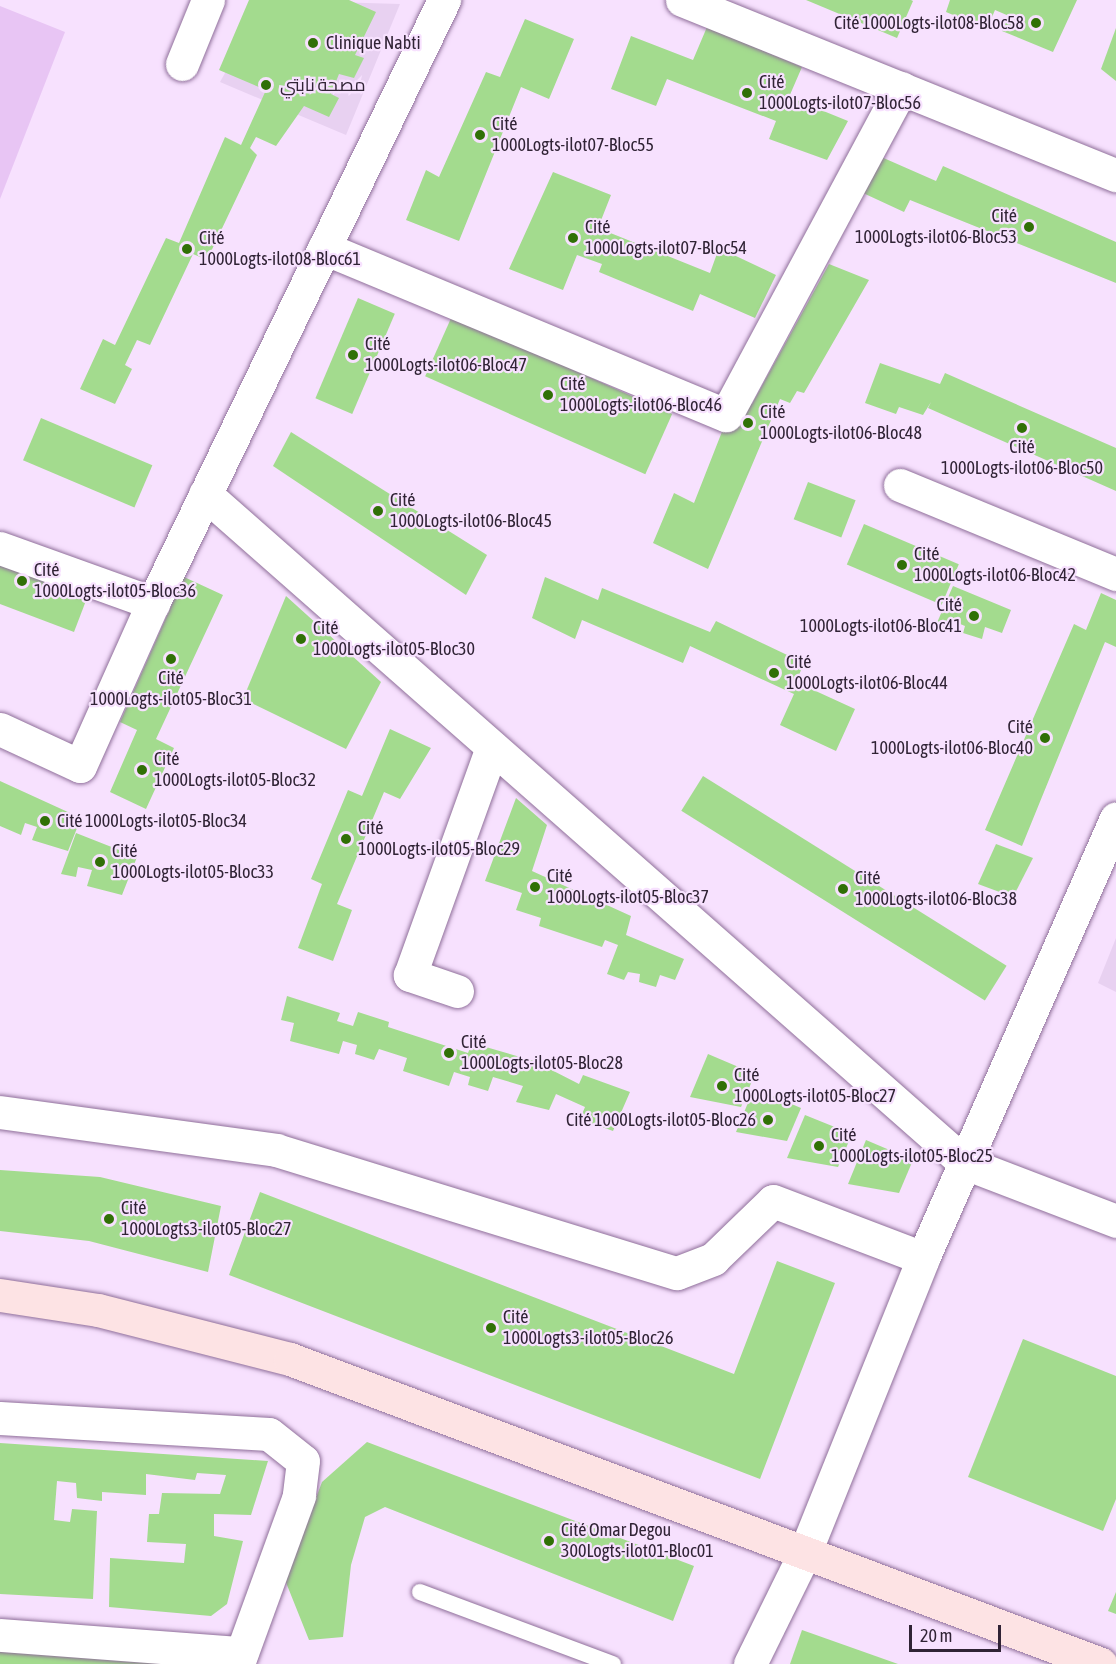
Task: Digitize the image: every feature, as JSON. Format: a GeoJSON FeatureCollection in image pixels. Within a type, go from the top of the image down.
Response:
{"type":"FeatureCollection","features":[{"type":"Feature","properties":{"kind":"main road"},"geometry":{"type":"LineString","coordinates":[[0,1295],[109,1312],[290,1359],[1101,1664]]}},
{"type":"Feature","properties":{"kind":"street"},"geometry":{"type":"LineString","coordinates":[[182,64],[208,0]]}},
{"type":"Feature","properties":{"kind":"street"},"geometry":{"type":"LineString","coordinates":[[0,729],[80,766],[153,603],[444,0]]}},
{"type":"Feature","properties":{"kind":"street"},"geometry":{"type":"LineString","coordinates":[[682,0],[1116,175]]}},
{"type":"Feature","properties":{"kind":"street"},"geometry":{"type":"LineString","coordinates":[[324,248],[726,415],[901,88]]}},
{"type":"Feature","properties":{"kind":"street"},"geometry":{"type":"LineString","coordinates":[[900,485],[1116,574]]}},
{"type":"Feature","properties":{"kind":"street"},"geometry":{"type":"LineString","coordinates":[[205,494],[965,1163],[1116,1221]]}},
{"type":"Feature","properties":{"kind":"street"},"geometry":{"type":"LineString","coordinates":[[0,548],[153,603]]}},
{"type":"Feature","properties":{"kind":"street"},"geometry":{"type":"LineString","coordinates":[[456,991],[411,975],[492,747]]}},
{"type":"Feature","properties":{"kind":"street"},"geometry":{"type":"LineString","coordinates":[[750,1664],[805,1552],[923,1258],[1116,819]]}},
{"type":"Feature","properties":{"kind":"street"},"geometry":{"type":"LineString","coordinates":[[0,1112],[276,1150],[677,1273],[713,1259],[773,1201],[923,1258]]}},
{"type":"Feature","properties":{"kind":"street"},"geometry":{"type":"LineString","coordinates":[[0,1418],[268,1434],[303,1461],[299,1496],[240,1659],[0,1635]]}},
{"type":"Feature","properties":{"kind":"lane"},"geometry":{"type":"LineString","coordinates":[[420,1592],[613,1664]]}},
{"type":"Feature","properties":{"kind":"shaded area","name":"Clinique Nabti"},"geometry":{"type":"Polygon","coordinates":[[[266,0],[400,4],[346,135],[220,82],[266,0]]]}},
{"type":"Feature","properties":{"kind":"shaded area"},"geometry":{"type":"Polygon","coordinates":[[[0,6],[65,32],[0,199],[0,6]]]}},
{"type":"Feature","properties":{"kind":"shaded area"},"geometry":{"type":"Polygon","coordinates":[[[1116,938],[1116,992],[1098,983],[1116,938]]]}},
{"type":"Feature","properties":{"kind":"building"},"geometry":{"type":"Polygon","coordinates":[[[249,0],[349,0],[376,12],[355,55],[364,58],[354,78],[339,74],[331,94],[339,98],[329,117],[304,106],[276,146],[256,137],[250,148],[257,155],[207,260],[193,254],[150,345],[137,340],[125,365],[132,369],[115,404],[80,389],[103,339],[115,345],[166,238],[179,243],[225,137],[241,145],[266,90],[219,70],[249,0]]]}},
{"type":"Feature","properties":{"kind":"building","name":"Cité 1000Logts-ilot08-Bloc58"},"geometry":{"type":"Polygon","coordinates":[[[806,0],[911,0],[913,1],[897,38],[806,0]]]}},
{"type":"Feature","properties":{"kind":"building","name":"Cité 1000Logts-ilot08-Bloc58"},"geometry":{"type":"Polygon","coordinates":[[[950,0],[1077,0],[1053,52],[1002,31],[1009,16],[995,10],[987,29],[946,12],[950,0]]]}},
{"type":"Feature","properties":{"kind":"building","name":"Cité 1000Logts-ilot07-Bloc55"},"geometry":{"type":"Polygon","coordinates":[[[525,19],[574,39],[549,99],[521,87],[459,241],[406,220],[426,170],[439,177],[486,72],[500,77],[525,19]]]}},
{"type":"Feature","properties":{"kind":"building","name":"Cité 1000Logts-ilot07-Bloc56"},"geometry":{"type":"Polygon","coordinates":[[[707,27],[802,67],[789,97],[848,121],[827,160],[769,139],[776,121],[667,79],[656,106],[611,89],[631,36],[693,60],[707,27]]]}},
{"type":"Feature","properties":{"kind":"building"},"geometry":{"type":"Polygon","coordinates":[[[1116,28],[1116,81],[1101,69],[1116,28]]]}},
{"type":"Feature","properties":{"kind":"building","name":"Cité 1000Logts-ilot06-Bloc53"},"geometry":{"type":"Polygon","coordinates":[[[879,156],[936,181],[943,166],[1116,242],[1116,283],[910,200],[904,212],[863,193],[879,156]]]}},
{"type":"Feature","properties":{"kind":"building","name":"Cité 1000Logts-ilot07-Bloc54"},"geometry":{"type":"Polygon","coordinates":[[[553,172],[611,195],[598,228],[710,273],[719,248],[776,275],[755,318],[700,294],[693,311],[599,272],[602,264],[577,255],[563,290],[509,269],[553,172]]]}},
{"type":"Feature","properties":{"kind":"building","name":"Cité 1000Logts-ilot06-Bloc48"},"geometry":{"type":"Polygon","coordinates":[[[829,264],[869,280],[804,393],[797,391],[790,403],[780,399],[708,569],[653,543],[674,493],[694,503],[736,396],[752,404],[829,264]]]}},
{"type":"Feature","properties":{"kind":"building","name":"Cité 1000Logts-ilot06-Bloc47"},"geometry":{"type":"Polygon","coordinates":[[[358,298],[395,314],[352,414],[315,398],[358,298]]]}},
{"type":"Feature","properties":{"kind":"building","name":"Cité 1000Logts-ilot06-Bloc46"},"geometry":{"type":"Polygon","coordinates":[[[452,316],[672,414],[645,474],[425,376],[452,316]]]}},
{"type":"Feature","properties":{"kind":"building","name":"Cité 1000Logts-ilot06-Bloc50"},"geometry":{"type":"Polygon","coordinates":[[[880,363],[940,384],[945,373],[1116,448],[1116,491],[928,408],[931,402],[923,415],[899,407],[896,414],[865,403],[880,363]]]}},
{"type":"Feature","properties":{"kind":"building"},"geometry":{"type":"Polygon","coordinates":[[[41,418],[152,465],[134,508],[23,460],[41,418]]]}},
{"type":"Feature","properties":{"kind":"building","name":"Cité 1000Logts-ilot06-Bloc45"},"geometry":{"type":"Polygon","coordinates":[[[291,432],[487,555],[466,595],[273,466],[291,432]]]}},
{"type":"Feature","properties":{"kind":"building"},"geometry":{"type":"Polygon","coordinates":[[[808,482],[856,500],[841,538],[794,519],[808,482]]]}},
{"type":"Feature","properties":{"kind":"building","name":"Cité 1000Logts-ilot06-Bloc42"},"geometry":{"type":"Polygon","coordinates":[[[864,524],[959,564],[942,605],[847,565],[864,524]]]}},
{"type":"Feature","properties":{"kind":"building","name":"Cité 1000Logts-ilot05-Bloc36"},"geometry":{"type":"Polygon","coordinates":[[[0,564],[87,598],[74,632],[0,604],[0,564]]]}},
{"type":"Feature","properties":{"kind":"building","name":"Cité 1000Logts-ilot05-Bloc31"},"geometry":{"type":"Polygon","coordinates":[[[184,577],[223,595],[156,739],[174,748],[146,809],[110,792],[137,730],[120,722],[184,577]]]}},
{"type":"Feature","properties":{"kind":"building","name":"Cité 1000Logts-ilot06-Bloc44"},"geometry":{"type":"Polygon","coordinates":[[[545,577],[598,600],[602,588],[710,632],[716,621],[804,663],[796,682],[855,709],[836,751],[780,725],[794,694],[690,646],[683,663],[582,620],[575,639],[532,618],[545,577]]]}},
{"type":"Feature","properties":{"kind":"building","name":"Cité 1000Logts-ilot06-Bloc41"},"geometry":{"type":"Polygon","coordinates":[[[953,586],[1011,610],[1002,633],[985,627],[982,639],[963,633],[965,626],[953,621],[949,631],[936,625],[953,586]]]}},
{"type":"Feature","properties":{"kind":"building","name":"Cité 1000Logts-ilot06-Bloc40"},"geometry":{"type":"Polygon","coordinates":[[[1101,593],[1116,600],[1116,647],[1105,642],[1022,846],[985,830],[1074,624],[1086,630],[1101,593]]]}},
{"type":"Feature","properties":{"kind":"building","name":"Cité 1000Logts-ilot05-Bloc30"},"geometry":{"type":"Polygon","coordinates":[[[286,596],[381,682],[346,749],[243,699],[286,596]]]}},
{"type":"Feature","properties":{"kind":"building","name":"Cité 1000Logts-ilot05-Bloc29"},"geometry":{"type":"Polygon","coordinates":[[[390,729],[431,748],[400,799],[384,792],[337,904],[352,910],[333,961],[298,948],[322,884],[311,879],[348,790],[362,796],[390,729]]]}},
{"type":"Feature","properties":{"kind":"building","name":"Cité 1000Logts-ilot06-Bloc38"},"geometry":{"type":"Polygon","coordinates":[[[703,776],[1007,966],[985,1000],[681,811],[703,776]]]}},
{"type":"Feature","properties":{"kind":"building","name":"Cité 1000Logts-ilot05-Bloc34"},"geometry":{"type":"Polygon","coordinates":[[[0,781],[81,818],[68,851],[32,840],[37,827],[25,823],[21,835],[0,826],[0,781]]]}},
{"type":"Feature","properties":{"kind":"building","name":"Cité 1000Logts-ilot05-Bloc37"},"geometry":{"type":"Polygon","coordinates":[[[516,798],[547,825],[532,871],[631,916],[626,935],[684,959],[675,980],[660,975],[656,987],[639,982],[640,974],[628,972],[624,980],[607,974],[618,945],[605,940],[602,947],[539,926],[541,918],[516,910],[522,893],[485,881],[516,798]]]}},
{"type":"Feature","properties":{"kind":"building","name":"Cité 1000Logts-ilot05-Bloc33"},"geometry":{"type":"Polygon","coordinates":[[[76,833],[137,857],[122,895],[87,886],[92,870],[78,867],[76,877],[61,874],[76,833]]]}},
{"type":"Feature","properties":{"kind":"building"},"geometry":{"type":"Polygon","coordinates":[[[996,844],[1033,858],[1013,897],[978,884],[996,844]]]}},
{"type":"Feature","properties":{"kind":"building","name":"Cité 1000Logts-ilot05-Bloc28"},"geometry":{"type":"Polygon","coordinates":[[[287,996],[340,1013],[337,1021],[353,1026],[358,1012],[389,1022],[388,1027],[468,1053],[472,1043],[534,1061],[579,1084],[583,1075],[630,1092],[613,1131],[580,1119],[585,1107],[556,1094],[549,1110],[516,1102],[523,1086],[493,1077],[488,1091],[468,1085],[470,1077],[454,1072],[449,1086],[403,1071],[407,1058],[379,1049],[374,1060],[355,1054],[357,1045],[343,1041],[339,1054],[290,1041],[294,1023],[281,1020],[287,996]]]}},
{"type":"Feature","properties":{"kind":"building","name":"Cité 1000Logts-ilot05-Bloc27"},"geometry":{"type":"Polygon","coordinates":[[[708,1054],[755,1074],[741,1107],[690,1097],[708,1054]]]}},
{"type":"Feature","properties":{"kind":"building","name":"Cité 1000Logts-ilot05-Bloc26"},"geometry":{"type":"Polygon","coordinates":[[[754,1088],[801,1108],[787,1141],[736,1132],[754,1088]]]}},
{"type":"Feature","properties":{"kind":"building","name":"Cité 1000Logts-ilot05-Bloc25"},"geometry":{"type":"Polygon","coordinates":[[[805,1115],[852,1134],[838,1167],[787,1158],[805,1115]]]}},
{"type":"Feature","properties":{"kind":"building"},"geometry":{"type":"Polygon","coordinates":[[[866,1140],[913,1160],[899,1193],[848,1184],[866,1140]]]}},
{"type":"Feature","properties":{"kind":"building","name":"Cité 1000Logts3-ilot05-Bloc27"},"geometry":{"type":"Polygon","coordinates":[[[0,1170],[100,1177],[221,1206],[208,1272],[89,1241],[0,1231],[0,1170]]]}},
{"type":"Feature","properties":{"kind":"building","name":"Cité 1000Logts3-ilot05-Bloc26"},"geometry":{"type":"Polygon","coordinates":[[[260,1192],[734,1374],[777,1261],[835,1283],[760,1479],[229,1275],[260,1192]]]}},
{"type":"Feature","properties":{"kind":"building"},"geometry":{"type":"Polygon","coordinates":[[[1023,1339],[1116,1376],[1116,1499],[1103,1531],[968,1477],[1023,1339]]]}},
{"type":"Feature","properties":{"kind":"building","name":"Cité Omar Degou 300Logts-ilot01-Bloc01"},"geometry":{"type":"Polygon","coordinates":[[[367,1442],[694,1566],[673,1621],[385,1507],[365,1517],[351,1565],[343,1637],[309,1640],[285,1580],[322,1482],[367,1442]]]}},
{"type":"Feature","properties":{"kind":"building"},"geometry":{"type":"Polygon","coordinates":[[[0,1443],[268,1461],[251,1515],[214,1514],[214,1536],[243,1541],[227,1604],[211,1616],[109,1607],[110,1558],[184,1563],[186,1544],[147,1542],[149,1514],[159,1514],[162,1493],[220,1494],[226,1475],[197,1473],[195,1480],[146,1474],[146,1495],[102,1492],[102,1501],[77,1498],[76,1483],[57,1481],[54,1520],[70,1522],[72,1509],[97,1511],[93,1599],[0,1594],[0,1443]]]}},
{"type":"Feature","properties":{"kind":"building"},"geometry":{"type":"Polygon","coordinates":[[[1116,1592],[1116,1614],[1108,1611],[1116,1592]]]}},
{"type":"Feature","properties":{"kind":"building"},"geometry":{"type":"Polygon","coordinates":[[[802,1630],[898,1664],[790,1664],[802,1630]]]}},
{"type":"Feature","properties":{"kind":"building"},"geometry":{"type":"Polygon","coordinates":[[[0,1649],[160,1662],[160,1664],[0,1664],[0,1649]]]}},
{"type":"Feature","properties":{"kind":"place","name":"Cité 1000Logts-ilot08-Bloc58"},"geometry":{"type":"Point","coordinates":[1036,23]}},
{"type":"Feature","properties":{"kind":"place","name":"Clinique Nabti"},"geometry":{"type":"Point","coordinates":[313,43]}},
{"type":"Feature","properties":{"kind":"place","name":"مصحة نابتي"},"geometry":{"type":"Point","coordinates":[266,85]}},
{"type":"Feature","properties":{"kind":"place","name":"Cité 1000Logts-ilot07-Bloc56"},"geometry":{"type":"Point","coordinates":[747,93]}},
{"type":"Feature","properties":{"kind":"place","name":"Cité 1000Logts-ilot07-Bloc55"},"geometry":{"type":"Point","coordinates":[480,135]}},
{"type":"Feature","properties":{"kind":"place","name":"Cité 1000Logts-ilot06-Bloc53"},"geometry":{"type":"Point","coordinates":[1029,227]}},
{"type":"Feature","properties":{"kind":"place","name":"Cité 1000Logts-ilot07-Bloc54"},"geometry":{"type":"Point","coordinates":[573,238]}},
{"type":"Feature","properties":{"kind":"place","name":"Cité 1000Logts-ilot08-Bloc61"},"geometry":{"type":"Point","coordinates":[187,249]}},
{"type":"Feature","properties":{"kind":"place","name":"Cité 1000Logts-ilot06-Bloc47"},"geometry":{"type":"Point","coordinates":[353,355]}},
{"type":"Feature","properties":{"kind":"place","name":"Cité 1000Logts-ilot06-Bloc46"},"geometry":{"type":"Point","coordinates":[548,395]}},
{"type":"Feature","properties":{"kind":"place","name":"Cité 1000Logts-ilot06-Bloc48"},"geometry":{"type":"Point","coordinates":[748,423]}},
{"type":"Feature","properties":{"kind":"place","name":"Cité 1000Logts-ilot06-Bloc50"},"geometry":{"type":"Point","coordinates":[1022,428]}},
{"type":"Feature","properties":{"kind":"place","name":"Cité 1000Logts-ilot06-Bloc45"},"geometry":{"type":"Point","coordinates":[378,511]}},
{"type":"Feature","properties":{"kind":"place","name":"Cité 1000Logts-ilot06-Bloc42"},"geometry":{"type":"Point","coordinates":[902,565]}},
{"type":"Feature","properties":{"kind":"place","name":"Cité 1000Logts-ilot05-Bloc36"},"geometry":{"type":"Point","coordinates":[22,581]}},
{"type":"Feature","properties":{"kind":"place","name":"Cité 1000Logts-ilot06-Bloc41"},"geometry":{"type":"Point","coordinates":[974,616]}},
{"type":"Feature","properties":{"kind":"place","name":"Cité 1000Logts-ilot05-Bloc30"},"geometry":{"type":"Point","coordinates":[301,639]}},
{"type":"Feature","properties":{"kind":"place","name":"Cité 1000Logts-ilot05-Bloc31"},"geometry":{"type":"Point","coordinates":[171,659]}},
{"type":"Feature","properties":{"kind":"place","name":"Cité 1000Logts-ilot06-Bloc44"},"geometry":{"type":"Point","coordinates":[774,673]}},
{"type":"Feature","properties":{"kind":"place","name":"Cité 1000Logts-ilot06-Bloc40"},"geometry":{"type":"Point","coordinates":[1045,738]}},
{"type":"Feature","properties":{"kind":"place","name":"Cité 1000Logts-ilot05-Bloc32"},"geometry":{"type":"Point","coordinates":[142,770]}},
{"type":"Feature","properties":{"kind":"place","name":"Cité 1000Logts-ilot05-Bloc34"},"geometry":{"type":"Point","coordinates":[45,821]}},
{"type":"Feature","properties":{"kind":"place","name":"Cité 1000Logts-ilot05-Bloc29"},"geometry":{"type":"Point","coordinates":[346,839]}},
{"type":"Feature","properties":{"kind":"place","name":"Cité 1000Logts-ilot05-Bloc33"},"geometry":{"type":"Point","coordinates":[100,862]}},
{"type":"Feature","properties":{"kind":"place","name":"Cité 1000Logts-ilot05-Bloc37"},"geometry":{"type":"Point","coordinates":[535,887]}},
{"type":"Feature","properties":{"kind":"place","name":"Cité 1000Logts-ilot06-Bloc38"},"geometry":{"type":"Point","coordinates":[843,889]}},
{"type":"Feature","properties":{"kind":"place","name":"Cité 1000Logts-ilot05-Bloc28"},"geometry":{"type":"Point","coordinates":[449,1053]}},
{"type":"Feature","properties":{"kind":"place","name":"Cité 1000Logts-ilot05-Bloc27"},"geometry":{"type":"Point","coordinates":[722,1086]}},
{"type":"Feature","properties":{"kind":"place","name":"Cité 1000Logts-ilot05-Bloc26"},"geometry":{"type":"Point","coordinates":[768,1120]}},
{"type":"Feature","properties":{"kind":"place","name":"Cité 1000Logts-ilot05-Bloc25"},"geometry":{"type":"Point","coordinates":[819,1146]}},
{"type":"Feature","properties":{"kind":"place","name":"Cité 1000Logts3-ilot05-Bloc27"},"geometry":{"type":"Point","coordinates":[109,1219]}},
{"type":"Feature","properties":{"kind":"place","name":"Cité 1000Logts3-ilot05-Bloc26"},"geometry":{"type":"Point","coordinates":[491,1328]}},
{"type":"Feature","properties":{"kind":"place","name":"Cité Omar Degou 300Logts-ilot01-Bloc01"},"geometry":{"type":"Point","coordinates":[549,1541]}}]}
